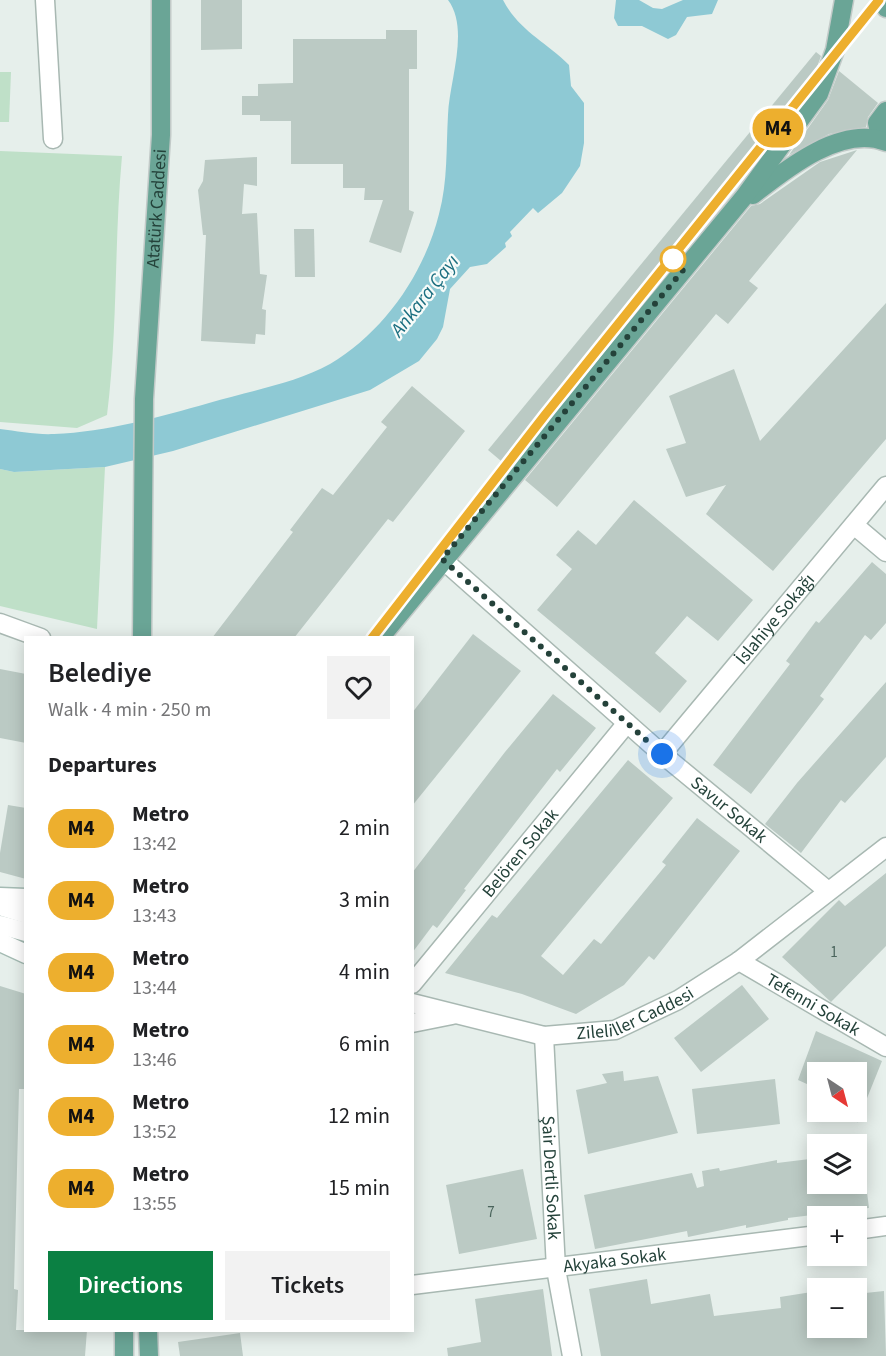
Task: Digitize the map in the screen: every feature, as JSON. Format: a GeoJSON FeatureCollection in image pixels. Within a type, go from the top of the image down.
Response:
{"type":"FeatureCollection","features":[{"type":"Feature","properties":{"kind":"main road","name":"Atatürk Caddesi"},"geometry":{"type":"LineString","coordinates":[[142,636],[144,414],[161,135],[161,0]]}},
{"type":"Feature","properties":{"kind":"main road"},"geometry":{"type":"LineString","coordinates":[[382,636],[442,559],[733,211],[819,94],[835,50],[844,0]]}},
{"type":"Feature","properties":{"kind":"main road"},"geometry":{"type":"LineString","coordinates":[[882,0],[886,8]]}},
{"type":"Feature","properties":{"kind":"main road"},"geometry":{"type":"LineString","coordinates":[[883,141],[877,123],[886,111]]}},
{"type":"Feature","properties":{"kind":"main road"},"geometry":{"type":"LineString","coordinates":[[733,211],[800,159],[872,136],[883,141]]}},
{"type":"Feature","properties":{"kind":"main road"},"geometry":{"type":"LineString","coordinates":[[124,1332],[124,1356]]}},
{"type":"Feature","properties":{"kind":"main road"},"geometry":{"type":"LineString","coordinates":[[148,1332],[149,1356]]}},
{"type":"Feature","properties":{"kind":"street"},"geometry":{"type":"LineString","coordinates":[[45,0],[53,139]]}},
{"type":"Feature","properties":{"kind":"street","name":"İslahiye Sokağı"},"geometry":{"type":"LineString","coordinates":[[662,754],[886,486]]}},
{"type":"Feature","properties":{"kind":"street"},"geometry":{"type":"LineString","coordinates":[[854,525],[886,552]]}},
{"type":"Feature","properties":{"kind":"street","name":"Savur Sokak"},"geometry":{"type":"LineString","coordinates":[[442,559],[662,754],[828,891]]}},
{"type":"Feature","properties":{"kind":"street"},"geometry":{"type":"LineString","coordinates":[[0,623],[36,636]]}},
{"type":"Feature","properties":{"kind":"street","name":"Belören Sokak"},"geometry":{"type":"LineString","coordinates":[[414,982],[627,723]]}},
{"type":"Feature","properties":{"kind":"street","name":"Zileliller Caddesi"},"geometry":{"type":"LineString","coordinates":[[414,1003],[544,1036],[615,1029],[678,1000],[739,961],[886,847]]}},
{"type":"Feature","properties":{"kind":"street"},"geometry":{"type":"LineString","coordinates":[[0,897],[24,898]]}},
{"type":"Feature","properties":{"kind":"street"},"geometry":{"type":"LineString","coordinates":[[0,906],[24,913]]}},
{"type":"Feature","properties":{"kind":"street"},"geometry":{"type":"LineString","coordinates":[[0,925],[24,931]]}},
{"type":"Feature","properties":{"kind":"street"},"geometry":{"type":"LineString","coordinates":[[0,942],[24,953]]}},
{"type":"Feature","properties":{"kind":"street","name":"Tefenni Sokak"},"geometry":{"type":"LineString","coordinates":[[739,961],[886,1047]]}},
{"type":"Feature","properties":{"kind":"street"},"geometry":{"type":"LineString","coordinates":[[414,1023],[457,1014]]}},
{"type":"Feature","properties":{"kind":"street","name":"Şair Dertli Sokak"},"geometry":{"type":"LineString","coordinates":[[544,1036],[556,1269],[572,1356]]}},
{"type":"Feature","properties":{"kind":"street"},"geometry":{"type":"LineString","coordinates":[[867,1229],[886,1226]]}},
{"type":"Feature","properties":{"kind":"street","name":"Akyaka Sokak"},"geometry":{"type":"LineString","coordinates":[[414,1285],[807,1236]]}},
{"type":"Feature","properties":{"kind":"green space"},"geometry":{"type":"Polygon","coordinates":[[[0,72],[11,72],[9,122],[0,122],[0,72]]]}},
{"type":"Feature","properties":{"kind":"green space"},"geometry":{"type":"Polygon","coordinates":[[[0,151],[122,156],[113,350],[107,415],[77,428],[0,422],[0,151]]]}},
{"type":"Feature","properties":{"kind":"green space"},"geometry":{"type":"Polygon","coordinates":[[[105,467],[97,629],[0,606],[0,469],[14,472],[105,467]]]}},
{"type":"Feature","properties":{"kind":"water","name":"Ankara Çayı"},"geometry":{"type":"Polygon","coordinates":[[[448,0],[503,0],[509,11],[525,28],[569,65],[571,86],[584,103],[584,143],[580,166],[562,193],[538,213],[533,208],[510,232],[512,236],[505,243],[506,247],[487,264],[470,267],[450,289],[443,327],[437,339],[419,361],[370,390],[173,451],[105,467],[14,472],[0,469],[0,429],[47,434],[74,433],[152,418],[301,377],[330,364],[368,336],[399,300],[412,279],[432,236],[442,202],[449,102],[458,40],[454,12],[448,0]]]}},
{"type":"Feature","properties":{"kind":"water"},"geometry":{"type":"Polygon","coordinates":[[[616,0],[718,0],[712,14],[687,17],[676,35],[668,39],[642,26],[618,26],[614,18],[616,0]]]}},
{"type":"Feature","properties":{"kind":"pier"},"geometry":{"type":"Polygon","coordinates":[[[639,0],[683,0],[662,9],[653,8],[639,0]]]}},
{"type":"Feature","properties":{"kind":"building"},"geometry":{"type":"Polygon","coordinates":[[[201,0],[242,0],[242,49],[201,50],[201,0]]]}},
{"type":"Feature","properties":{"kind":"building"},"geometry":{"type":"Polygon","coordinates":[[[386,30],[417,30],[417,69],[409,69],[409,210],[414,212],[401,253],[369,242],[383,200],[364,200],[365,188],[343,188],[343,164],[291,164],[291,121],[260,121],[260,115],[242,115],[242,96],[258,96],[258,84],[293,83],[293,39],[386,39],[386,30]]]}},
{"type":"Feature","properties":{"kind":"building"},"geometry":{"type":"Polygon","coordinates":[[[816,52],[821,56],[809,89],[735,190],[507,466],[488,450],[816,52]]]}},
{"type":"Feature","properties":{"kind":"building"},"geometry":{"type":"Polygon","coordinates":[[[839,71],[878,103],[868,117],[866,127],[829,134],[789,155],[828,100],[839,71]]]}},
{"type":"Feature","properties":{"kind":"building"},"geometry":{"type":"Polygon","coordinates":[[[857,150],[749,281],[758,288],[728,324],[716,314],[557,507],[525,480],[751,206],[760,204],[820,162],[857,150]]]}},
{"type":"Feature","properties":{"kind":"building"},"geometry":{"type":"Polygon","coordinates":[[[257,157],[257,186],[244,184],[242,214],[257,213],[260,274],[267,275],[262,309],[266,310],[265,335],[256,334],[255,344],[201,341],[206,235],[203,235],[198,190],[203,181],[205,160],[257,157]]]}},
{"type":"Feature","properties":{"kind":"building"},"geometry":{"type":"Polygon","coordinates":[[[294,229],[314,229],[315,277],[295,277],[294,229]]]}},
{"type":"Feature","properties":{"kind":"building"},"geometry":{"type":"Polygon","coordinates":[[[886,303],[886,439],[773,571],[706,514],[726,485],[686,497],[666,449],[686,443],[669,396],[734,369],[760,441],[886,303]]]}},
{"type":"Feature","properties":{"kind":"building"},"geometry":{"type":"Polygon","coordinates":[[[412,386],[465,431],[393,522],[388,519],[296,636],[214,636],[293,532],[290,530],[322,488],[333,495],[387,427],[381,422],[412,386]]]}},
{"type":"Feature","properties":{"kind":"building"},"geometry":{"type":"Polygon","coordinates":[[[634,500],[753,600],[718,641],[687,616],[655,653],[687,681],[660,713],[537,610],[572,569],[556,555],[578,530],[596,545],[634,500]]]}},
{"type":"Feature","properties":{"kind":"building"},"geometry":{"type":"Polygon","coordinates":[[[872,562],[886,574],[886,623],[871,640],[865,635],[820,696],[824,699],[751,794],[713,765],[790,664],[786,661],[816,621],[819,623],[872,562]]]}},
{"type":"Feature","properties":{"kind":"building"},"geometry":{"type":"Polygon","coordinates":[[[473,634],[521,671],[414,804],[414,710],[473,634]]]}},
{"type":"Feature","properties":{"kind":"building"},"geometry":{"type":"Polygon","coordinates":[[[0,669],[24,674],[24,743],[0,738],[0,669]]]}},
{"type":"Feature","properties":{"kind":"building"},"geometry":{"type":"Polygon","coordinates":[[[886,682],[886,757],[845,803],[841,800],[801,853],[765,824],[797,783],[886,682]]]}},
{"type":"Feature","properties":{"kind":"building"},"geometry":{"type":"Polygon","coordinates":[[[553,694],[596,728],[560,772],[557,769],[464,889],[466,890],[437,928],[433,925],[414,950],[414,870],[505,752],[553,694]]]}},
{"type":"Feature","properties":{"kind":"building"},"geometry":{"type":"Polygon","coordinates":[[[628,760],[673,798],[541,956],[563,975],[594,939],[601,944],[666,865],[662,862],[697,818],[740,851],[654,960],[649,956],[624,985],[576,1014],[522,994],[445,973],[492,915],[497,918],[628,760]]]}},
{"type":"Feature","properties":{"kind":"building"},"geometry":{"type":"Polygon","coordinates":[[[8,805],[24,808],[24,878],[0,872],[0,853],[8,805]]]}},
{"type":"Feature","properties":{"kind":"building"},"geometry":{"type":"Polygon","coordinates":[[[886,873],[886,946],[831,1002],[782,957],[839,900],[845,906],[886,873]]]}},
{"type":"Feature","properties":{"kind":"building"},"geometry":{"type":"Polygon","coordinates":[[[742,985],[769,1019],[701,1072],[674,1038],[742,985]]]}},
{"type":"Feature","properties":{"kind":"building"},"geometry":{"type":"Polygon","coordinates":[[[0,986],[24,993],[24,1089],[19,1089],[14,1289],[18,1290],[16,1330],[87,1332],[85,1356],[0,1356],[0,986]]]}},
{"type":"Feature","properties":{"kind":"building"},"geometry":{"type":"Polygon","coordinates":[[[816,1031],[882,1061],[867,1098],[867,1062],[807,1062],[807,1084],[798,1080],[816,1031]]]}},
{"type":"Feature","properties":{"kind":"building"},"geometry":{"type":"Polygon","coordinates":[[[623,1071],[624,1081],[658,1076],[678,1133],[588,1154],[576,1090],[607,1083],[602,1074],[623,1071]]]}},
{"type":"Feature","properties":{"kind":"building"},"geometry":{"type":"Polygon","coordinates":[[[775,1079],[780,1124],[697,1134],[692,1089],[775,1079]]]}},
{"type":"Feature","properties":{"kind":"building"},"geometry":{"type":"Polygon","coordinates":[[[807,1159],[807,1194],[867,1194],[867,1192],[869,1208],[867,1206],[807,1206],[807,1216],[788,1218],[788,1220],[746,1228],[746,1225],[688,1237],[687,1231],[595,1249],[584,1195],[692,1173],[697,1188],[704,1186],[702,1171],[719,1168],[720,1171],[777,1160],[777,1163],[807,1159]]]}},
{"type":"Feature","properties":{"kind":"building"},"geometry":{"type":"Polygon","coordinates":[[[523,1169],[537,1239],[459,1254],[446,1185],[523,1169]]]}},
{"type":"Feature","properties":{"kind":"building"},"geometry":{"type":"Polygon","coordinates":[[[647,1279],[651,1304],[710,1294],[714,1316],[781,1308],[780,1297],[807,1293],[807,1338],[867,1338],[867,1293],[884,1291],[886,1356],[601,1356],[589,1289],[647,1279]]]}},
{"type":"Feature","properties":{"kind":"building"},"geometry":{"type":"Polygon","coordinates":[[[543,1289],[552,1356],[448,1356],[447,1348],[481,1342],[475,1299],[543,1289]]]}},
{"type":"Feature","properties":{"kind":"building"},"geometry":{"type":"Polygon","coordinates":[[[240,1333],[243,1356],[180,1356],[178,1342],[240,1333]]]}},
{"type":"Feature","properties":{"kind":"metro line","name":"M4"},"geometry":{"type":"LineString","coordinates":[[374,636],[545,415],[758,154],[879,0]]}},
{"type":"Feature","properties":{"kind":"route"},"geometry":{"type":"LineString","coordinates":[[662,754],[442,559],[684,269],[673,259]]}}]}
